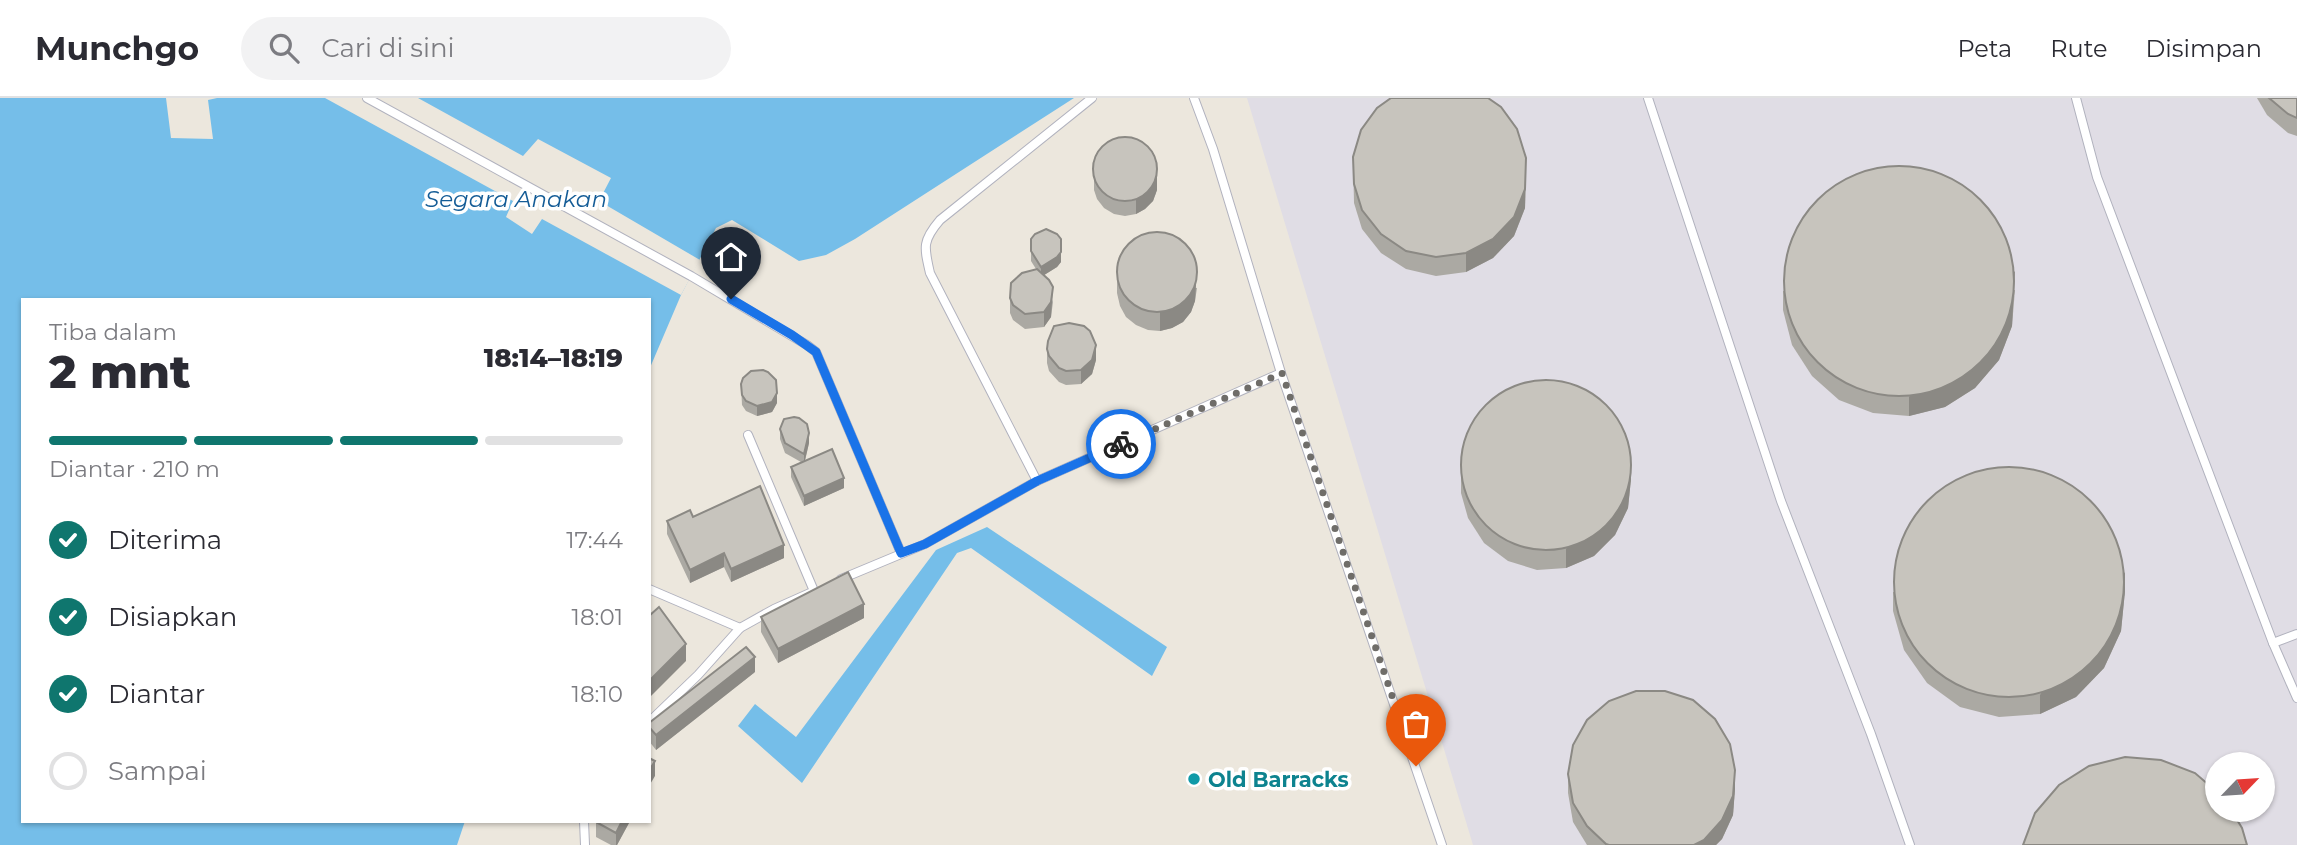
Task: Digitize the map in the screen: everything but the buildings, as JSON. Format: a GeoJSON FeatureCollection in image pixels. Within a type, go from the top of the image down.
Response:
{"type":"FeatureCollection","features":[{"type":"Feature","properties":{"kind":"lane"},"geometry":{"type":"LineString","coordinates":[[367,98],[691,276],[816,352],[901,553]]}},
{"type":"Feature","properties":{"kind":"lane"},"geometry":{"type":"LineString","coordinates":[[1037,481],[930,273],[925,252],[928,234],[940,219],[1091,98]]}},
{"type":"Feature","properties":{"kind":"lane"},"geometry":{"type":"LineString","coordinates":[[1194,98],[1213,149],[1282,373],[1442,845]]}},
{"type":"Feature","properties":{"kind":"lane"},"geometry":{"type":"LineString","coordinates":[[1648,98],[1780,501],[1871,734],[1910,845]]}},
{"type":"Feature","properties":{"kind":"lane"},"geometry":{"type":"LineString","coordinates":[[2076,98],[2097,177],[2273,643],[2297,698]]}},
{"type":"Feature","properties":{"kind":"lane"},"geometry":{"type":"LineString","coordinates":[[838,580],[925,544],[1037,481],[1282,373]]}},
{"type":"Feature","properties":{"kind":"lane"},"geometry":{"type":"LineString","coordinates":[[748,435],[814,591]]}},
{"type":"Feature","properties":{"kind":"lane"},"geometry":{"type":"LineString","coordinates":[[651,720],[698,675],[740,628],[826,585]]}},
{"type":"Feature","properties":{"kind":"lane"},"geometry":{"type":"LineString","coordinates":[[651,590],[740,628]]}},
{"type":"Feature","properties":{"kind":"lane"},"geometry":{"type":"LineString","coordinates":[[2273,643],[2297,634]]}},
{"type":"Feature","properties":{"kind":"lane"},"geometry":{"type":"LineString","coordinates":[[584,823],[585,845]]}},
{"type":"Feature","properties":{"kind":"shaded area"},"geometry":{"type":"Polygon","coordinates":[[[1247,98],[2297,98],[2297,845],[1473,845],[1247,98]]]}},
{"type":"Feature","properties":{"kind":"water","name":"Segara Anakan"},"geometry":{"type":"Polygon","coordinates":[[[0,98],[1074,98],[826,255],[799,261],[732,220],[716,228],[681,295],[651,365],[651,298],[21,298],[21,823],[464,823],[457,845],[0,845],[0,98]]]}},
{"type":"Feature","properties":{"kind":"water"},"geometry":{"type":"Polygon","coordinates":[[[987,527],[1167,647],[1152,676],[971,548],[957,553],[802,783],[738,726],[755,704],[796,737],[936,550],[987,527]]]}},
{"type":"Feature","properties":{"kind":"pier"},"geometry":{"type":"Polygon","coordinates":[[[166,98],[217,98],[208,100],[213,139],[171,138],[166,98]]]}},
{"type":"Feature","properties":{"kind":"pier"},"geometry":{"type":"Polygon","coordinates":[[[325,98],[418,98],[523,156],[538,139],[611,178],[599,201],[700,260],[681,295],[542,219],[532,234],[506,217],[513,201],[325,98]]]}},
{"type":"Feature","properties":{"kind":"way so far"},"geometry":{"type":"LineString","coordinates":[[1121,444],[1282,373],[1416,766]]}},
{"type":"Feature","properties":{"kind":"place","name":"Old Barracks"},"geometry":{"type":"Point","coordinates":[1194,779]}},
{"type":"Feature","properties":{"kind":"route"},"geometry":{"type":"LineString","coordinates":[[731,299],[816,352],[901,553],[925,544],[1037,481],[1121,444]]}}]}
